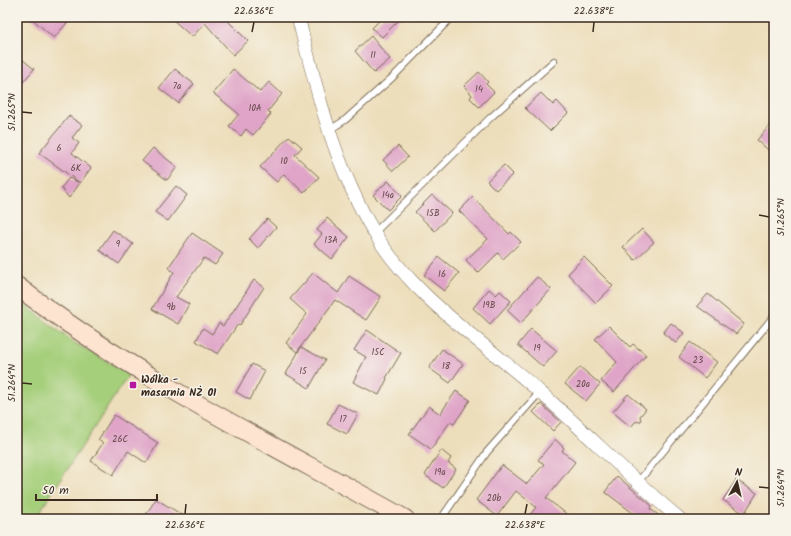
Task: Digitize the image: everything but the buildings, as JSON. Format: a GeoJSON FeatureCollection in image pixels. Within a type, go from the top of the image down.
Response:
{"type":"FeatureCollection","features":[{"type":"Feature","properties":{"kind":"street"},"geometry":{"type":"LineString","coordinates":[[298,17],[328,131],[344,174],[374,233],[398,266],[438,306],[540,392],[680,519]]}},
{"type":"Feature","properties":{"kind":"street"},"geometry":{"type":"LineString","coordinates":[[17,286],[69,325],[116,355],[385,511],[405,519]]}},
{"type":"Feature","properties":{"kind":"lane"},"geometry":{"type":"LineString","coordinates":[[328,131],[345,120],[394,77],[452,17]]}},
{"type":"Feature","properties":{"kind":"lane"},"geometry":{"type":"LineString","coordinates":[[374,233],[490,118],[554,61]]}},
{"type":"Feature","properties":{"kind":"lane"},"geometry":{"type":"LineString","coordinates":[[638,482],[774,316]]}},
{"type":"Feature","properties":{"kind":"lane"},"geometry":{"type":"LineString","coordinates":[[440,519],[488,452],[540,392]]}},
{"type":"Feature","properties":{"kind":"green space"},"geometry":{"type":"Polygon","coordinates":[[[17,299],[73,342],[129,374],[35,519],[17,519],[17,299]]]}},
{"type":"Feature","properties":{"kind":"place","name":"Wólka - masarnia NŻ 01"},"geometry":{"type":"Point","coordinates":[133,385]}}]}
